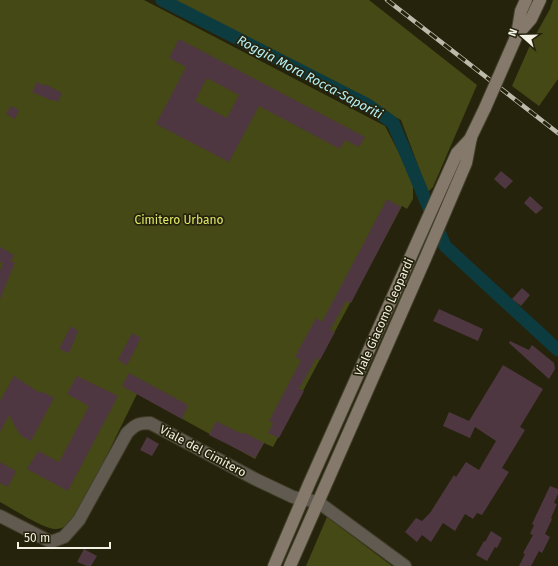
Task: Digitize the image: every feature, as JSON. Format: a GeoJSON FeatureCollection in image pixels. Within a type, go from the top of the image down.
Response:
{"type":"FeatureCollection","features":[{"type":"Feature","properties":{"kind":"main road","name":"Viale Giacomo Leopardi"},"geometry":{"type":"LineString","coordinates":[[290,566],[446,211],[466,163],[471,137],[517,35],[521,12],[526,0]]}},
{"type":"Feature","properties":{"kind":"main road","name":"Viale Giacomo Leopardi"},"geometry":{"type":"LineString","coordinates":[[517,35],[531,19],[540,0]]}},
{"type":"Feature","properties":{"kind":"main road","name":"Viale Giacomo Leopardi"},"geometry":{"type":"LineString","coordinates":[[274,566],[457,153],[471,137]]}},
{"type":"Feature","properties":{"kind":"street","name":"Viale del Cimitero"},"geometry":{"type":"LineString","coordinates":[[0,516],[51,542],[64,537],[79,520],[127,433],[134,426],[141,423],[150,423],[255,479],[294,497],[302,500],[318,502]]}},
{"type":"Feature","properties":{"kind":"street"},"geometry":{"type":"LineString","coordinates":[[318,502],[405,566]]}},
{"type":"Feature","properties":{"kind":"green space","name":"Cimitero Urbano"},"geometry":{"type":"Polygon","coordinates":[[[0,0],[144,0],[385,126],[413,180],[413,199],[407,209],[402,206],[273,447],[264,443],[255,459],[137,394],[79,512],[67,525],[57,529],[52,529],[37,523],[0,502],[0,0]]]}},
{"type":"Feature","properties":{"kind":"green space"},"geometry":{"type":"Polygon","coordinates":[[[170,0],[369,0],[477,85],[433,187],[428,192],[401,120],[170,0]]]}},
{"type":"Feature","properties":{"kind":"green space"},"geometry":{"type":"Polygon","coordinates":[[[553,0],[558,0],[558,79],[539,106],[512,86],[531,43],[550,9],[553,0]]]}},
{"type":"Feature","properties":{"kind":"green space"},"geometry":{"type":"Polygon","coordinates":[[[327,517],[392,566],[306,566],[327,517]]]}},
{"type":"Feature","properties":{"kind":"building"},"geometry":{"type":"Polygon","coordinates":[[[179,39],[365,137],[359,147],[345,140],[340,149],[259,106],[229,162],[156,124],[186,67],[169,58],[179,39]],[[207,78],[195,101],[227,118],[239,95],[207,78]]]}},
{"type":"Feature","properties":{"kind":"building"},"geometry":{"type":"Polygon","coordinates":[[[37,82],[45,86],[45,84],[62,93],[58,102],[32,92],[37,82]]]}},
{"type":"Feature","properties":{"kind":"building"},"geometry":{"type":"Polygon","coordinates":[[[11,106],[19,110],[15,119],[6,114],[11,106]]]}},
{"type":"Feature","properties":{"kind":"building"},"geometry":{"type":"Polygon","coordinates":[[[501,171],[513,181],[505,189],[494,179],[501,171]]]}},
{"type":"Feature","properties":{"kind":"building"},"geometry":{"type":"Polygon","coordinates":[[[530,196],[543,208],[536,214],[524,203],[530,196]]]}},
{"type":"Feature","properties":{"kind":"building"},"geometry":{"type":"Polygon","coordinates":[[[387,199],[401,207],[351,303],[346,301],[330,330],[335,332],[320,360],[316,358],[299,389],[304,391],[279,438],[268,433],[273,423],[269,421],[301,360],[295,357],[316,318],[322,322],[387,199]]]}},
{"type":"Feature","properties":{"kind":"building"},"geometry":{"type":"Polygon","coordinates":[[[0,247],[14,255],[11,261],[15,263],[0,299],[0,271],[3,263],[0,262],[0,247]]]}},
{"type":"Feature","properties":{"kind":"building"},"geometry":{"type":"Polygon","coordinates":[[[522,288],[530,295],[521,306],[512,299],[522,288]]]}},
{"type":"Feature","properties":{"kind":"building"},"geometry":{"type":"Polygon","coordinates":[[[439,309],[483,329],[478,341],[433,321],[439,309]]]}},
{"type":"Feature","properties":{"kind":"building"},"geometry":{"type":"Polygon","coordinates":[[[71,326],[78,331],[69,353],[59,349],[71,326]]]}},
{"type":"Feature","properties":{"kind":"building"},"geometry":{"type":"Polygon","coordinates":[[[132,333],[141,338],[127,365],[118,360],[132,333]]]}},
{"type":"Feature","properties":{"kind":"building"},"geometry":{"type":"Polygon","coordinates":[[[510,341],[529,350],[532,345],[554,363],[555,369],[549,379],[509,343],[510,341]]]}},
{"type":"Feature","properties":{"kind":"building"},"geometry":{"type":"Polygon","coordinates":[[[503,365],[543,389],[520,427],[525,430],[502,468],[509,472],[482,515],[477,513],[473,519],[465,514],[455,531],[443,523],[431,542],[422,535],[417,542],[405,532],[416,518],[422,521],[430,513],[454,475],[456,477],[466,462],[479,470],[496,441],[475,427],[470,438],[443,426],[449,412],[469,421],[503,365]]]}},
{"type":"Feature","properties":{"kind":"building"},"geometry":{"type":"Polygon","coordinates":[[[129,373],[188,405],[182,419],[122,386],[129,373]]]}},
{"type":"Feature","properties":{"kind":"building"},"geometry":{"type":"Polygon","coordinates":[[[14,376],[40,393],[41,391],[54,398],[31,441],[20,435],[9,415],[0,432],[0,401],[14,376]]]}},
{"type":"Feature","properties":{"kind":"building"},"geometry":{"type":"Polygon","coordinates":[[[77,376],[118,396],[68,491],[27,469],[38,451],[59,462],[89,406],[67,394],[77,376]]]}},
{"type":"Feature","properties":{"kind":"building"},"geometry":{"type":"Polygon","coordinates":[[[216,421],[242,434],[243,432],[264,443],[255,458],[209,435],[216,421]]]}},
{"type":"Feature","properties":{"kind":"building"},"geometry":{"type":"Polygon","coordinates":[[[147,437],[159,444],[152,456],[140,450],[147,437]]]}},
{"type":"Feature","properties":{"kind":"building"},"geometry":{"type":"Polygon","coordinates":[[[0,462],[16,471],[8,487],[0,483],[0,462]]]}},
{"type":"Feature","properties":{"kind":"building"},"geometry":{"type":"Polygon","coordinates":[[[550,486],[558,489],[558,494],[554,503],[557,504],[545,534],[550,537],[542,553],[539,551],[531,566],[519,566],[525,554],[523,553],[533,535],[530,534],[534,525],[532,524],[550,486]]]}},
{"type":"Feature","properties":{"kind":"building"},"geometry":{"type":"Polygon","coordinates":[[[491,531],[502,538],[497,548],[495,547],[487,561],[476,555],[491,531]]]}},
{"type":"Feature","properties":{"kind":"building"},"geometry":{"type":"Polygon","coordinates":[[[84,549],[97,556],[91,566],[77,562],[84,549]]]}},
{"type":"Feature","properties":{"kind":"waterway","name":"Roggia Mora Rocca-Saporiti"},"geometry":{"type":"LineString","coordinates":[[162,0],[368,105],[393,123],[445,246],[558,350]]}},
{"type":"Feature","properties":{"kind":"railway"},"geometry":{"type":"LineString","coordinates":[[387,0],[558,133]]}}]}
